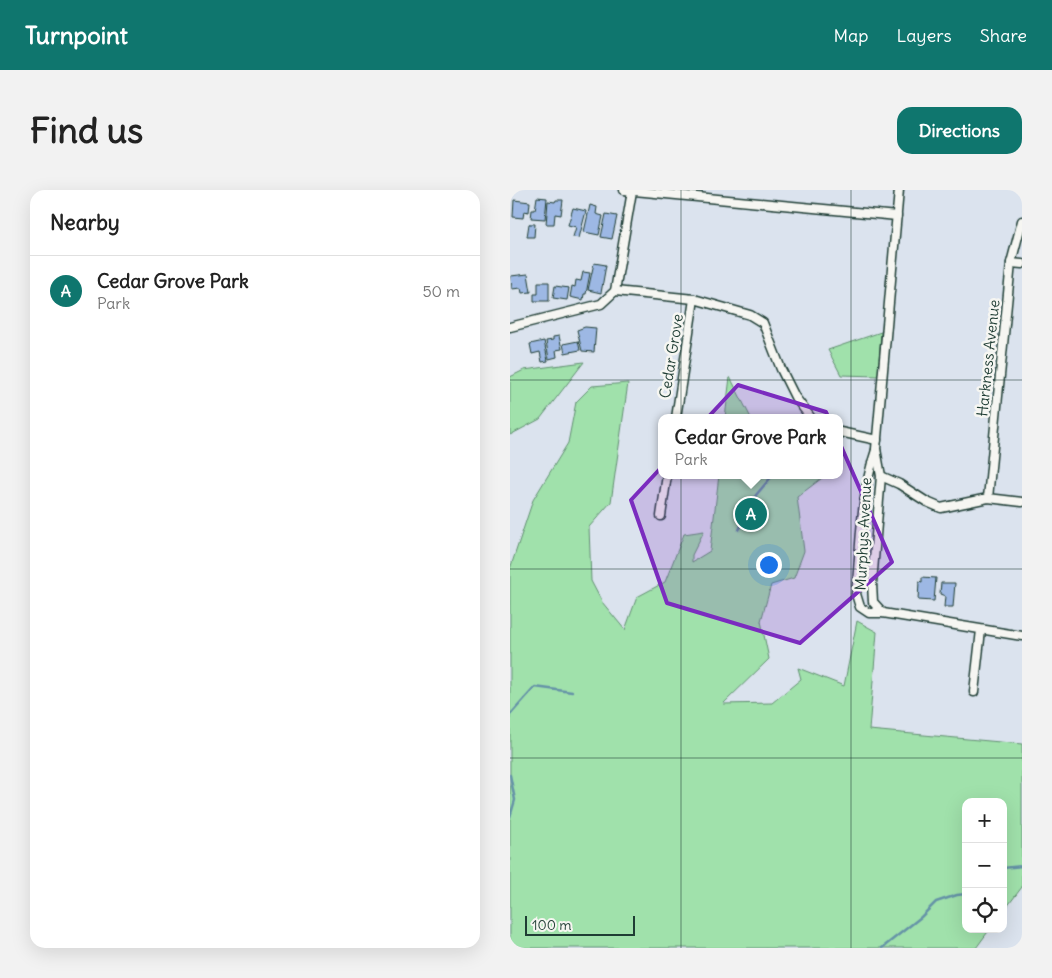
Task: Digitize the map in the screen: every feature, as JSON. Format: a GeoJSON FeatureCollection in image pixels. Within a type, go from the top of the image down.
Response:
{"type":"FeatureCollection","features":[{"type":"Feature","properties":{"kind":"street"},"geometry":{"type":"LineString","coordinates":[[624,190],[897,216]]}},
{"type":"Feature","properties":{"kind":"street","name":"Murphys Avenue"},"geometry":{"type":"LineString","coordinates":[[882,613],[869,613],[860,607],[856,594],[864,499],[877,440],[899,190]]}},
{"type":"Feature","properties":{"kind":"street"},"geometry":{"type":"LineString","coordinates":[[510,328],[601,304],[615,291],[632,191]]}},
{"type":"Feature","properties":{"kind":"street","name":"Harkness Avenue"},"geometry":{"type":"LineString","coordinates":[[988,498],[1011,263],[1022,221]]}},
{"type":"Feature","properties":{"kind":"street"},"geometry":{"type":"LineString","coordinates":[[1011,263],[1022,264]]}},
{"type":"Feature","properties":{"kind":"street"},"geometry":{"type":"LineString","coordinates":[[615,291],[694,299],[750,315],[764,323],[781,370],[795,397],[808,414]]}},
{"type":"Feature","properties":{"kind":"street","name":"Cedar Grove"},"geometry":{"type":"LineString","coordinates":[[677,414],[694,299]]}},
{"type":"Feature","properties":{"kind":"street"},"geometry":{"type":"LineString","coordinates":[[843,433],[877,440]]}},
{"type":"Feature","properties":{"kind":"street","name":"Murphys Avenue"},"geometry":{"type":"LineString","coordinates":[[876,449],[881,476],[872,583],[873,602],[882,613]]}},
{"type":"Feature","properties":{"kind":"street"},"geometry":{"type":"LineString","coordinates":[[881,476],[941,508],[988,498],[1022,502]]}},
{"type":"Feature","properties":{"kind":"street"},"geometry":{"type":"LineString","coordinates":[[661,516],[666,479]]}},
{"type":"Feature","properties":{"kind":"street"},"geometry":{"type":"LineString","coordinates":[[882,613],[1022,636]]}},
{"type":"Feature","properties":{"kind":"street"},"geometry":{"type":"LineString","coordinates":[[974,692],[980,630]]}},
{"type":"Feature","properties":{"kind":"highlighted area"},"geometry":{"type":"Polygon","coordinates":[[[738,385],[826,412],[892,562],[800,643],[667,603],[631,500],[738,385]]]}},
{"type":"Feature","properties":{"kind":"green space"},"geometry":{"type":"Polygon","coordinates":[[[881,332],[878,376],[841,375],[828,350],[881,332]]]}},
{"type":"Feature","properties":{"kind":"green space"},"geometry":{"type":"Polygon","coordinates":[[[584,362],[540,419],[510,435],[510,377],[524,370],[584,362]]]}},
{"type":"Feature","properties":{"kind":"green space"},"geometry":{"type":"Polygon","coordinates":[[[730,377],[749,414],[725,414],[730,377]]]}},
{"type":"Feature","properties":{"kind":"green space"},"geometry":{"type":"Polygon","coordinates":[[[628,383],[611,502],[589,527],[591,581],[602,602],[625,630],[637,597],[665,582],[684,534],[704,531],[692,555],[692,562],[710,551],[719,479],[821,479],[797,497],[804,551],[794,578],[771,585],[761,621],[769,659],[723,704],[772,703],[801,679],[798,668],[844,686],[857,621],[877,632],[869,730],[1022,744],[1022,887],[1007,907],[1007,798],[962,798],[962,933],[987,933],[976,948],[510,948],[510,569],[533,500],[568,443],[576,402],[592,386],[628,383]]]}},
{"type":"Feature","properties":{"kind":"building"},"geometry":{"type":"Polygon","coordinates":[[[537,197],[547,198],[545,219],[531,218],[532,210],[535,210],[537,197]]]}},
{"type":"Feature","properties":{"kind":"building"},"geometry":{"type":"Polygon","coordinates":[[[514,200],[530,202],[529,212],[524,211],[523,218],[513,217],[514,200]]]}},
{"type":"Feature","properties":{"kind":"building"},"geometry":{"type":"Polygon","coordinates":[[[556,200],[563,200],[561,215],[555,214],[554,224],[546,224],[548,201],[555,202],[556,200]]]}},
{"type":"Feature","properties":{"kind":"building"},"geometry":{"type":"Polygon","coordinates":[[[590,205],[597,207],[596,214],[603,216],[599,235],[584,232],[590,205]]]}},
{"type":"Feature","properties":{"kind":"building"},"geometry":{"type":"Polygon","coordinates":[[[573,208],[586,211],[579,238],[573,237],[576,227],[568,225],[573,208]]]}},
{"type":"Feature","properties":{"kind":"building"},"geometry":{"type":"Polygon","coordinates":[[[606,214],[617,216],[612,239],[601,237],[606,214]]]}},
{"type":"Feature","properties":{"kind":"building"},"geometry":{"type":"Polygon","coordinates":[[[529,224],[535,224],[534,237],[527,237],[529,224]]]}},
{"type":"Feature","properties":{"kind":"building"},"geometry":{"type":"Polygon","coordinates":[[[594,263],[606,265],[601,293],[588,290],[594,263]]]}},
{"type":"Feature","properties":{"kind":"building"},"geometry":{"type":"Polygon","coordinates":[[[583,272],[590,273],[583,300],[570,297],[572,286],[575,287],[576,280],[581,281],[583,272]]]}},
{"type":"Feature","properties":{"kind":"building"},"geometry":{"type":"Polygon","coordinates":[[[528,274],[531,292],[522,293],[521,288],[512,289],[511,276],[528,274]]]}},
{"type":"Feature","properties":{"kind":"building"},"geometry":{"type":"Polygon","coordinates":[[[538,282],[549,282],[549,301],[534,301],[534,294],[538,294],[538,282]]]}},
{"type":"Feature","properties":{"kind":"building"},"geometry":{"type":"Polygon","coordinates":[[[555,286],[569,288],[567,300],[553,298],[555,286]]]}},
{"type":"Feature","properties":{"kind":"building"},"geometry":{"type":"Polygon","coordinates":[[[585,327],[596,328],[594,352],[582,351],[577,330],[585,327]]]}},
{"type":"Feature","properties":{"kind":"building"},"geometry":{"type":"Polygon","coordinates":[[[559,336],[562,349],[556,350],[557,357],[549,359],[546,341],[553,340],[553,337],[559,336]]]}},
{"type":"Feature","properties":{"kind":"building"},"geometry":{"type":"Polygon","coordinates":[[[544,341],[548,361],[542,362],[540,352],[532,354],[530,344],[544,341]]]}},
{"type":"Feature","properties":{"kind":"building"},"geometry":{"type":"Polygon","coordinates":[[[578,341],[580,350],[565,353],[563,344],[578,341]]]}},
{"type":"Feature","properties":{"kind":"building"},"geometry":{"type":"Polygon","coordinates":[[[922,577],[936,578],[934,601],[918,600],[919,581],[922,582],[922,577]]]}},
{"type":"Feature","properties":{"kind":"building"},"geometry":{"type":"Polygon","coordinates":[[[941,583],[955,583],[953,607],[944,607],[945,596],[940,594],[941,583]]]}},
{"type":"Feature","properties":{"kind":"waterway"},"geometry":{"type":"LineString","coordinates":[[739,530],[756,495],[770,479]]}},
{"type":"Feature","properties":{"kind":"waterway"},"geometry":{"type":"LineString","coordinates":[[510,715],[535,687],[572,692]]}},
{"type":"Feature","properties":{"kind":"waterway"},"geometry":{"type":"LineString","coordinates":[[510,775],[515,800],[510,817]]}},
{"type":"Feature","properties":{"kind":"waterway"},"geometry":{"type":"LineString","coordinates":[[1007,868],[1022,866]]}},
{"type":"Feature","properties":{"kind":"waterway"},"geometry":{"type":"LineString","coordinates":[[882,948],[921,917],[936,902],[962,894]]}},
{"type":"Feature","properties":{"kind":"place","name":"Cedar Grove Park"},"geometry":{"type":"Point","coordinates":[751,514]}}]}
